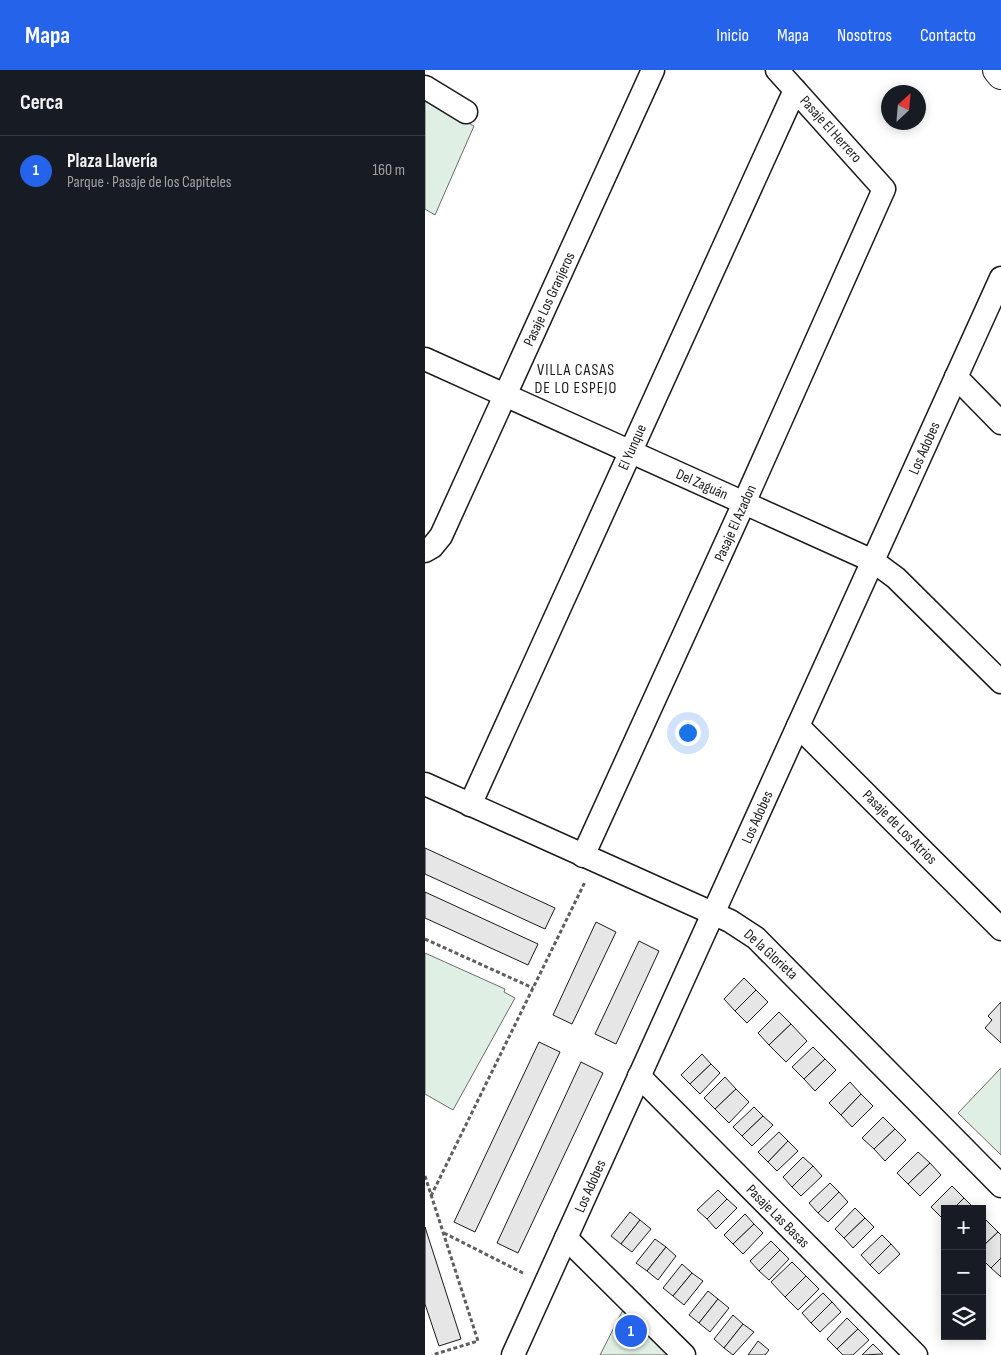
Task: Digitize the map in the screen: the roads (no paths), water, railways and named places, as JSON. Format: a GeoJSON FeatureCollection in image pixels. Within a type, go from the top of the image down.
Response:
{"type":"FeatureCollection","features":[{"type":"Feature","properties":{"kind":"main road"},"geometry":{"type":"LineString","coordinates":[[997,70],[1001,74]]}},
{"type":"Feature","properties":{"kind":"street","name":"Pasaje Los Granjeros"},"geometry":{"type":"LineString","coordinates":[[425,550],[437,542],[441,536],[653,70]]}},
{"type":"Feature","properties":{"kind":"street","name":"Pasaje El Herrero"},"geometry":{"type":"LineString","coordinates":[[777,70],[885,189]]}},
{"type":"Feature","properties":{"kind":"street"},"geometry":{"type":"LineString","coordinates":[[425,87],[466,112]]}},
{"type":"Feature","properties":{"kind":"street","name":"El Yunque"},"geometry":{"type":"LineString","coordinates":[[470,805],[795,90]]}},
{"type":"Feature","properties":{"kind":"street","name":"Pasaje El Azadon"},"geometry":{"type":"LineString","coordinates":[[589,858],[885,189]]}},
{"type":"Feature","properties":{"kind":"street","name":"Los Adobes"},"geometry":{"type":"LineString","coordinates":[[513,1355],[1001,278]]}},
{"type":"Feature","properties":{"kind":"street","name":"Del Zaguán"},"geometry":{"type":"LineString","coordinates":[[425,359],[873,561],[896,578],[1001,682]]}},
{"type":"Feature","properties":{"kind":"street"},"geometry":{"type":"LineString","coordinates":[[956,377],[1001,423]]}},
{"type":"Feature","properties":{"kind":"street","name":"Pasaje de Los Atrios"},"geometry":{"type":"LineString","coordinates":[[798,726],[1001,929]]}},
{"type":"Feature","properties":{"kind":"street","name":"De la Glorieta"},"geometry":{"type":"LineString","coordinates":[[425,784],[743,928],[763,943],[1001,1186]]}},
{"type":"Feature","properties":{"kind":"street","name":"Pasaje Las Basas"},"geometry":{"type":"LineString","coordinates":[[639,1076],[916,1355]]}},
{"type":"Feature","properties":{"kind":"street"},"geometry":{"type":"LineString","coordinates":[[566,1238],[684,1355]]}},
{"type":"Feature","properties":{"kind":"place","name":"Plaza Llavería"},"geometry":{"type":"Point","coordinates":[631,1331]}},
{"type":"Feature","properties":{"kind":"district","name":"VILLA CASAS DE LO ESPEJO"},"geometry":{"type":"Point","coordinates":[576,378]}}]}
